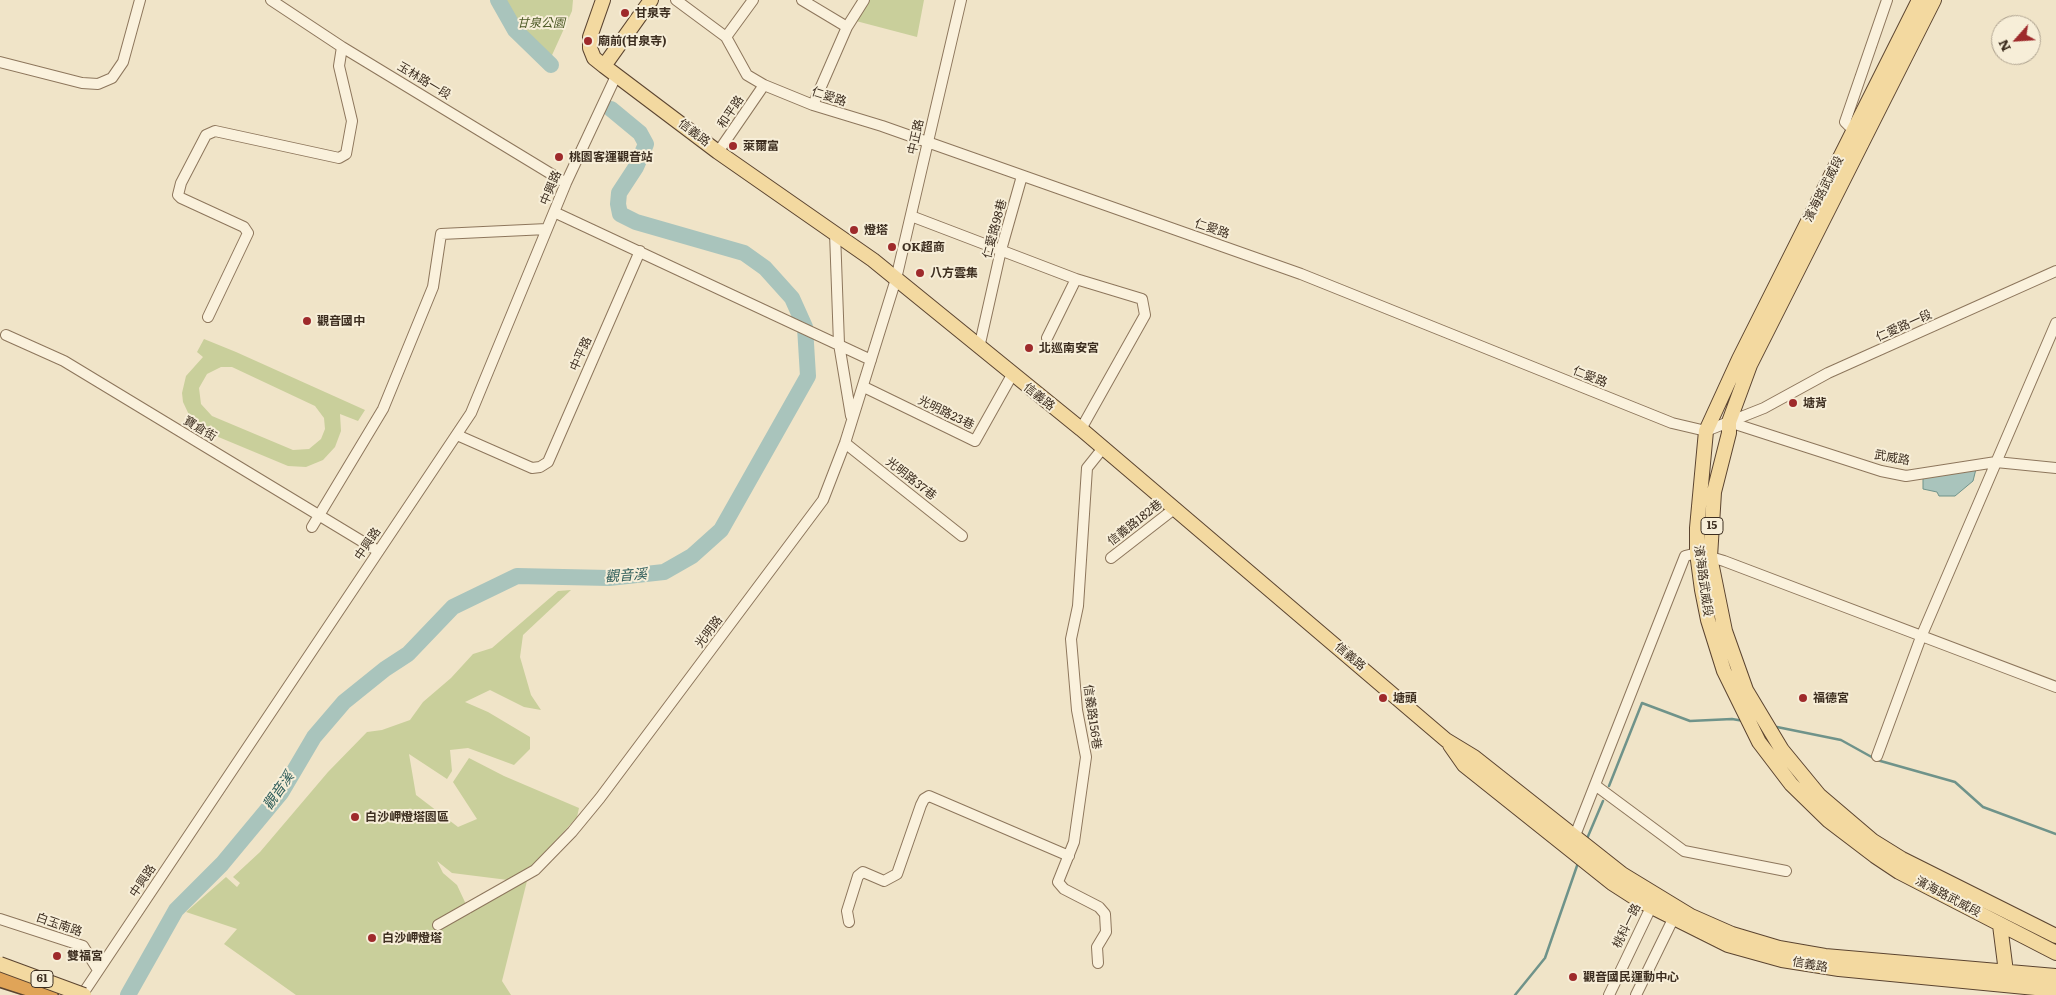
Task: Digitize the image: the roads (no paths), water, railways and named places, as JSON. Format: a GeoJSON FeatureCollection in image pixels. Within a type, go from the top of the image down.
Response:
{"type":"FeatureCollection","features":[{"type":"Feature","properties":{"kind":"highway","name":"61"},"geometry":{"type":"LineString","coordinates":[[0,979],[50,995]]}},
{"type":"Feature","properties":{"kind":"main road","name":"信義路"},"geometry":{"type":"LineString","coordinates":[[603,0],[590,36],[590,48],[594,58],[718,152],[835,233],[896,279],[1012,375],[1081,429],[1446,740],[1474,757],[1575,844],[1612,883],[1654,901],[1728,945],[1754,953],[1810,965],[1869,973],[2056,990]]}},
{"type":"Feature","properties":{"kind":"main road"},"geometry":{"type":"LineString","coordinates":[[604,66],[652,0]]}},
{"type":"Feature","properties":{"kind":"main road","name":"濱海路武威段"},"geometry":{"type":"LineString","coordinates":[[1920,0],[1739,359],[1706,431],[1700,488],[1708,620],[1724,671],[1759,742],[1791,784],[1829,821],[1850,838],[1900,872],[2056,953]]}},
{"type":"Feature","properties":{"kind":"main road","name":"濱海路武威段"},"geometry":{"type":"LineString","coordinates":[[1934,0],[1750,365],[1729,422],[1729,433],[1714,492],[1703,555],[1746,690],[1782,750],[1819,795],[1873,841],[1902,859],[2056,936]]}},
{"type":"Feature","properties":{"kind":"main road","name":"信義路"},"geometry":{"type":"LineString","coordinates":[[1675,913],[1732,934],[1779,948],[1826,956],[2056,976]]}},
{"type":"Feature","properties":{"kind":"main road"},"geometry":{"type":"LineString","coordinates":[[2000,925],[2006,972]]}},
{"type":"Feature","properties":{"kind":"main road","name":"61"},"geometry":{"type":"LineString","coordinates":[[0,964],[83,995]]}},
{"type":"Feature","properties":{"kind":"street"},"geometry":{"type":"LineString","coordinates":[[0,62],[82,83],[98,84],[112,78],[123,62],[140,0]]}},
{"type":"Feature","properties":{"kind":"street","name":"玉林路一段"},"geometry":{"type":"LineString","coordinates":[[271,0],[342,47],[566,183]]}},
{"type":"Feature","properties":{"kind":"street","name":"仁愛路"},"geometry":{"type":"LineString","coordinates":[[676,0],[726,37],[747,75],[764,86],[813,105],[928,142],[1301,274],[1672,424],[1706,431]]}},
{"type":"Feature","properties":{"kind":"street"},"geometry":{"type":"LineString","coordinates":[[726,37],[753,0]]}},
{"type":"Feature","properties":{"kind":"street"},"geometry":{"type":"LineString","coordinates":[[802,0],[847,28]]}},
{"type":"Feature","properties":{"kind":"street"},"geometry":{"type":"LineString","coordinates":[[813,105],[847,28],[864,0]]}},
{"type":"Feature","properties":{"kind":"street","name":"中正路"},"geometry":{"type":"LineString","coordinates":[[896,279],[961,0]]}},
{"type":"Feature","properties":{"kind":"street"},"geometry":{"type":"LineString","coordinates":[[1854,131],[1845,122],[1886,0]]}},
{"type":"Feature","properties":{"kind":"street"},"geometry":{"type":"LineString","coordinates":[[208,317],[248,234],[244,227],[181,198],[178,194],[181,183],[206,136],[215,131],[339,158],[346,154],[352,121],[339,66],[342,47]]}},
{"type":"Feature","properties":{"kind":"street","name":"中興路"},"geometry":{"type":"LineString","coordinates":[[83,995],[470,413],[566,183],[616,76]]}},
{"type":"Feature","properties":{"kind":"street","name":"和平路"},"geometry":{"type":"LineString","coordinates":[[718,152],[764,86]]}},
{"type":"Feature","properties":{"kind":"street","name":"仁愛路98巷"},"geometry":{"type":"LineString","coordinates":[[979,348],[1001,250],[1022,176]]}},
{"type":"Feature","properties":{"kind":"street"},"geometry":{"type":"LineString","coordinates":[[554,212],[871,360]]}},
{"type":"Feature","properties":{"kind":"street"},"geometry":{"type":"LineString","coordinates":[[911,216],[1076,279],[1142,299],[1145,315],[1081,429]]}},
{"type":"Feature","properties":{"kind":"street"},"geometry":{"type":"LineString","coordinates":[[312,527],[383,409],[433,287],[441,234],[547,229]]}},
{"type":"Feature","properties":{"kind":"street"},"geometry":{"type":"LineString","coordinates":[[835,233],[839,344],[851,418]]}},
{"type":"Feature","properties":{"kind":"street","name":"中平路"},"geometry":{"type":"LineString","coordinates":[[457,435],[532,468],[540,467],[548,462],[640,251]]}},
{"type":"Feature","properties":{"kind":"street","name":"仁愛路一段"},"geometry":{"type":"LineString","coordinates":[[1729,422],[1764,408],[1828,373],[2056,271]]}},
{"type":"Feature","properties":{"kind":"street","name":"光明路"},"geometry":{"type":"LineString","coordinates":[[438,924],[535,870],[572,832],[600,798],[823,500],[845,443],[851,418],[896,279]]}},
{"type":"Feature","properties":{"kind":"street"},"geometry":{"type":"LineString","coordinates":[[1048,338],[1076,279]]}},
{"type":"Feature","properties":{"kind":"street"},"geometry":{"type":"LineString","coordinates":[[1877,756],[1921,637],[2056,323]]}},
{"type":"Feature","properties":{"kind":"street","name":"寶倉街"},"geometry":{"type":"LineString","coordinates":[[6,335],[64,362],[378,551]]}},
{"type":"Feature","properties":{"kind":"street","name":"光明路23巷"},"geometry":{"type":"LineString","coordinates":[[866,388],[975,441],[1012,375]]}},
{"type":"Feature","properties":{"kind":"street"},"geometry":{"type":"LineString","coordinates":[[1706,431],[1729,422]]}},
{"type":"Feature","properties":{"kind":"street","name":"武威路"},"geometry":{"type":"LineString","coordinates":[[1729,422],[1881,471],[1906,476],[1996,462],[2056,468]]}},
{"type":"Feature","properties":{"kind":"street","name":"光明路37巷"},"geometry":{"type":"LineString","coordinates":[[845,443],[962,536]]}},
{"type":"Feature","properties":{"kind":"street","name":"信義路156巷"},"geometry":{"type":"LineString","coordinates":[[1098,963],[1097,947],[1106,932],[1105,914],[1098,907],[1059,885],[1058,879],[1069,856],[1080,810],[1086,757],[1077,710],[1071,639],[1078,606],[1087,468],[1103,448]]}},
{"type":"Feature","properties":{"kind":"street","name":"信義路182巷"},"geometry":{"type":"LineString","coordinates":[[1111,558],[1174,509]]}},
{"type":"Feature","properties":{"kind":"street"},"geometry":{"type":"LineString","coordinates":[[1575,844],[1595,786],[1685,556],[1703,555],[2056,687]]}},
{"type":"Feature","properties":{"kind":"street"},"geometry":{"type":"LineString","coordinates":[[1595,786],[1684,851],[1786,871]]}},
{"type":"Feature","properties":{"kind":"street"},"geometry":{"type":"LineString","coordinates":[[849,922],[847,911],[858,876],[863,872],[884,881],[896,874],[921,805],[924,799],[929,796],[938,798],[1069,856]]}},
{"type":"Feature","properties":{"kind":"street","name":"桃科一路"},"geometry":{"type":"LineString","coordinates":[[1609,995],[1654,901]]}},
{"type":"Feature","properties":{"kind":"street"},"geometry":{"type":"LineString","coordinates":[[1636,995],[1675,913]]}},
{"type":"Feature","properties":{"kind":"street","name":"白玉南路"},"geometry":{"type":"LineString","coordinates":[[0,918],[83,946],[91,955],[98,970]]}},
{"type":"Feature","properties":{"kind":"water"},"geometry":{"type":"Polygon","coordinates":[[[1976,469],[1973,481],[1955,496],[1939,496],[1937,492],[1923,489],[1923,477],[1976,469]]]}},
{"type":"Feature","properties":{"kind":"waterway","name":"觀音溪"},"geometry":{"type":"LineString","coordinates":[[498,0],[515,30],[551,65]]}},
{"type":"Feature","properties":{"kind":"waterway","name":"觀音溪"},"geometry":{"type":"LineString","coordinates":[[128,995],[176,910],[222,864],[281,793],[314,737],[344,702],[385,669],[408,654],[453,607],[517,576],[609,578],[664,572],[692,556],[721,530],[808,376],[805,327],[792,298],[765,268],[744,253],[636,222],[620,214],[618,204],[619,193],[636,167],[646,144],[640,133],[611,109]]}},
{"type":"Feature","properties":{"kind":"waterway"},"geometry":{"type":"LineString","coordinates":[[1609,786],[1642,703],[1690,721],[1732,719],[1744,721]]}},
{"type":"Feature","properties":{"kind":"waterway"},"geometry":{"type":"LineString","coordinates":[[1777,727],[1841,740],[1877,760],[1955,782],[1983,807],[2056,834]]}},
{"type":"Feature","properties":{"kind":"waterway"},"geometry":{"type":"LineString","coordinates":[[1586,841],[1603,801]]}},
{"type":"Feature","properties":{"kind":"waterway"},"geometry":{"type":"LineString","coordinates":[[1515,995],[1545,958],[1578,863]]}},
{"type":"Feature","properties":{"kind":"place","name":"甘泉寺"},"geometry":{"type":"Point","coordinates":[625,13]}},
{"type":"Feature","properties":{"kind":"place","name":"廟前(甘泉寺)"},"geometry":{"type":"Point","coordinates":[588,41]}},
{"type":"Feature","properties":{"kind":"place","name":"萊爾富"},"geometry":{"type":"Point","coordinates":[733,146]}},
{"type":"Feature","properties":{"kind":"place","name":"桃園客運觀音站"},"geometry":{"type":"Point","coordinates":[559,157]}},
{"type":"Feature","properties":{"kind":"place","name":"燈塔"},"geometry":{"type":"Point","coordinates":[854,230]}},
{"type":"Feature","properties":{"kind":"place","name":"OK超商"},"geometry":{"type":"Point","coordinates":[892,247]}},
{"type":"Feature","properties":{"kind":"place","name":"八方雲集"},"geometry":{"type":"Point","coordinates":[920,273]}},
{"type":"Feature","properties":{"kind":"place","name":"觀音國中"},"geometry":{"type":"Point","coordinates":[307,321]}},
{"type":"Feature","properties":{"kind":"place","name":"北巡南安宮"},"geometry":{"type":"Point","coordinates":[1029,348]}},
{"type":"Feature","properties":{"kind":"place","name":"塘背"},"geometry":{"type":"Point","coordinates":[1793,403]}},
{"type":"Feature","properties":{"kind":"place","name":"塘頭"},"geometry":{"type":"Point","coordinates":[1383,698]}},
{"type":"Feature","properties":{"kind":"place","name":"福德宮"},"geometry":{"type":"Point","coordinates":[1803,698]}},
{"type":"Feature","properties":{"kind":"place","name":"白沙岬燈塔園區"},"geometry":{"type":"Point","coordinates":[355,817]}},
{"type":"Feature","properties":{"kind":"place","name":"白沙岬燈塔"},"geometry":{"type":"Point","coordinates":[372,938]}},
{"type":"Feature","properties":{"kind":"place","name":"雙福宮"},"geometry":{"type":"Point","coordinates":[57,956]}},
{"type":"Feature","properties":{"kind":"place","name":"觀音國民運動中心"},"geometry":{"type":"Point","coordinates":[1573,977]}},
{"type":"Feature","properties":{"kind":"park label","name":"甘泉公園"},"geometry":{"type":"Point","coordinates":[541,23]}}]}
